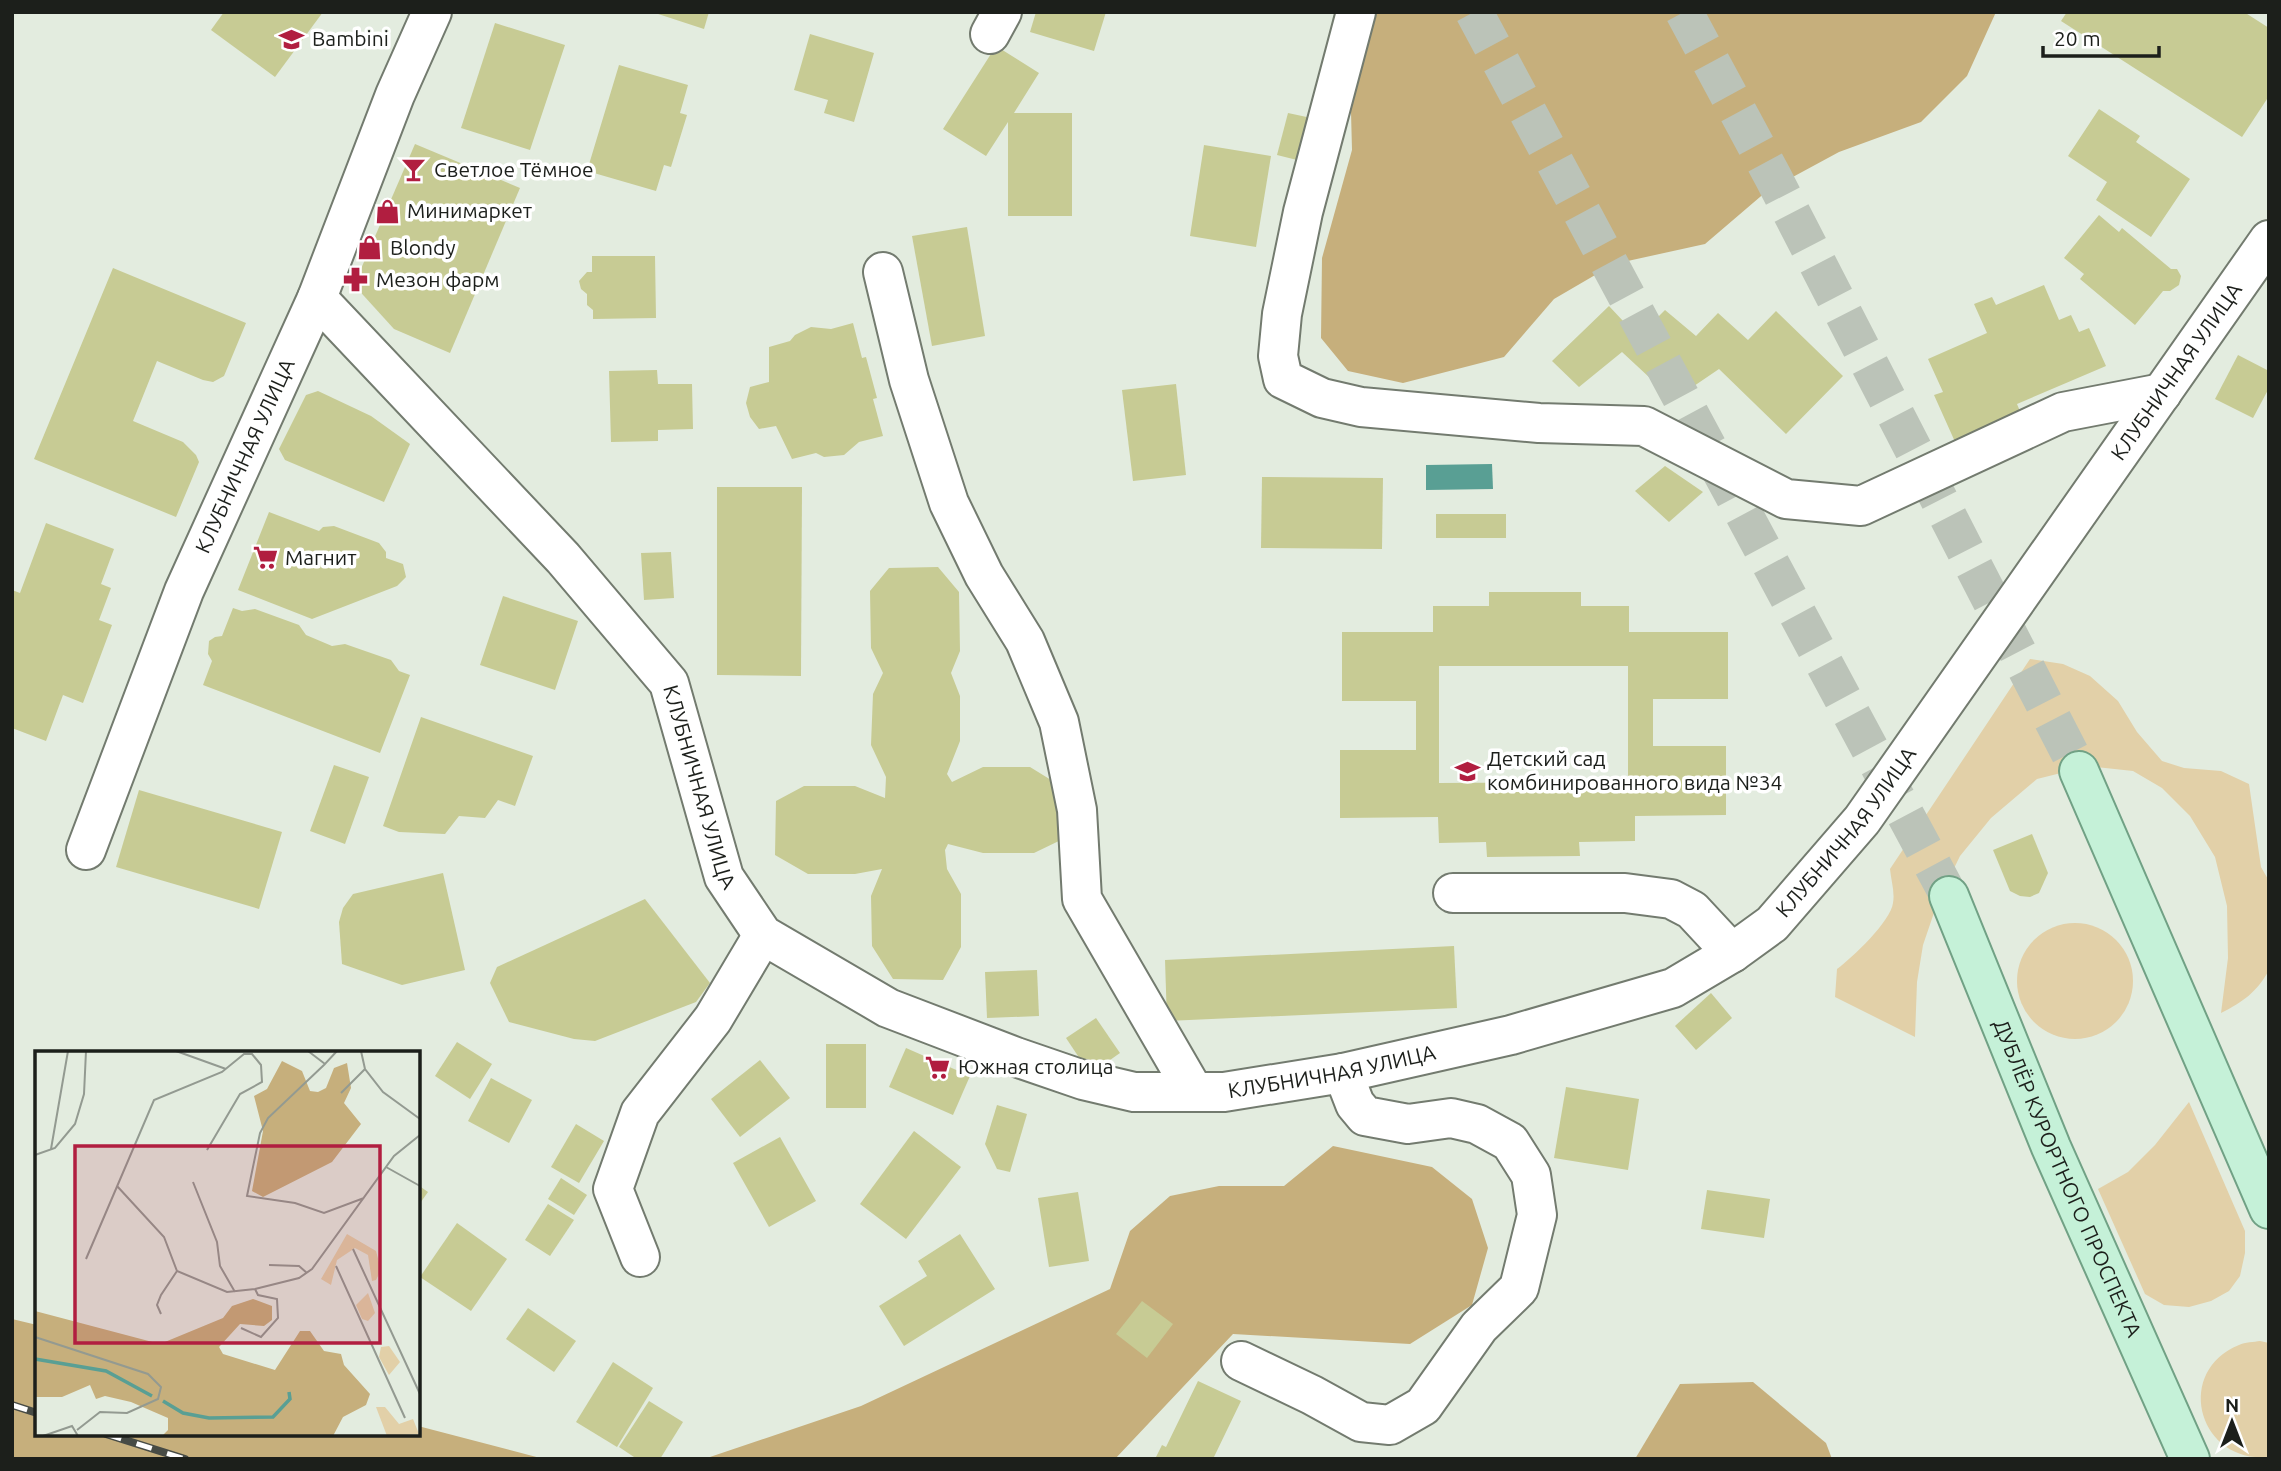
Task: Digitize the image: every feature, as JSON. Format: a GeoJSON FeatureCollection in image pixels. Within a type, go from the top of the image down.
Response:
{"type":"FeatureCollection","features":[{"type":"Feature","properties":{"kind":"main road"},"geometry":{"type":"LineString","coordinates":[[2079,771],[2269,1209]]}},
{"type":"Feature","properties":{"kind":"main road","name":"ДУБЛЁР КУРОРТНОГО ПРОСПЕКТА"},"geometry":{"type":"LineString","coordinates":[[1949,896],[2051,1147],[2189,1459]]}},
{"type":"Feature","properties":{"kind":"street","name":"КЛУБНИЧНАЯ УЛИЦА"},"geometry":{"type":"LineString","coordinates":[[86,850],[184,591],[317,298],[395,95],[432,12]]}},
{"type":"Feature","properties":{"kind":"street"},"geometry":{"type":"LineString","coordinates":[[1356,12],[1303,212],[1282,314],[1278,356],[1283,379],[1322,398],[1361,407],[1539,423],[1644,426],[1786,499],[1861,506],[2063,412],[2161,393]]}},
{"type":"Feature","properties":{"kind":"street","name":"КЛУБНИЧНАЯ УЛИЦА"},"geometry":{"type":"LineString","coordinates":[[317,298],[563,558],[669,683],[724,877],[763,935],[888,1008],[1083,1080],[1134,1093],[1224,1093],[1343,1073],[1511,1035],[1673,988],[1732,953],[1772,924],[1863,820],[2269,240]]}},
{"type":"Feature","properties":{"kind":"street"},"geometry":{"type":"LineString","coordinates":[[883,272],[909,380],[949,503],[984,575],[1025,641],[1059,722],[1077,810],[1082,900],[1194,1093]]}},
{"type":"Feature","properties":{"kind":"street"},"geometry":{"type":"LineString","coordinates":[[1453,893],[1625,893],[1671,900],[1692,910],[1732,953]]}},
{"type":"Feature","properties":{"kind":"street"},"geometry":{"type":"LineString","coordinates":[[640,1257],[612,1189],[640,1113],[713,1019],[763,935]]}},
{"type":"Feature","properties":{"kind":"street"},"geometry":{"type":"LineString","coordinates":[[1241,1361],[1361,1422],[1390,1425],[1423,1406],[1479,1327],[1519,1288],[1536,1215],[1531,1175],[1510,1142],[1477,1124],[1451,1118],[1408,1124],[1365,1116],[1355,1104],[1343,1073]]}},
{"type":"Feature","properties":{"kind":"shaded area"},"geometry":{"type":"Polygon","coordinates":[[[1370,12],[1996,12],[1967,76],[1921,122],[1839,152],[1767,191],[1705,244],[1614,264],[1554,299],[1504,357],[1403,383],[1348,371],[1321,338],[1322,258],[1352,150],[1350,74],[1370,12]]]}},
{"type":"Feature","properties":{"kind":"shaded area"},"geometry":{"type":"Polygon","coordinates":[[[2030,659],[2063,664],[2090,676],[2118,701],[2137,732],[2162,761],[2184,768],[2221,771],[2249,784],[2261,867],[2269,881],[2269,970],[2249,996],[2236,1005],[2221,1013],[2228,958],[2227,906],[2215,857],[2190,816],[2162,788],[2133,771],[2096,767],[2037,779],[1991,818],[1960,856],[1938,901],[1923,945],[1917,982],[1915,1037],[1835,997],[1837,969],[1870,939],[1891,911],[1894,895],[1890,869],[2030,659]]]}},
{"type":"Feature","properties":{"kind":"shaded area"},"geometry":{"type":"Polygon","coordinates":[[[2075,923],[2097,927],[2116,940],[2129,959],[2133,981],[2129,1003],[2116,1022],[2097,1035],[2075,1039],[2053,1035],[2034,1022],[2021,1003],[2017,981],[2021,959],[2034,940],[2053,927],[2075,923]]]}},
{"type":"Feature","properties":{"kind":"shaded area"},"geometry":{"type":"Polygon","coordinates":[[[2189,1102],[2245,1231],[2245,1253],[2240,1276],[2229,1291],[2211,1301],[2189,1307],[2164,1305],[2145,1294],[2098,1189],[2128,1172],[2155,1145],[2189,1102]]]}},
{"type":"Feature","properties":{"kind":"shaded area"},"geometry":{"type":"Polygon","coordinates":[[[1333,1146],[1432,1167],[1472,1199],[1488,1248],[1472,1305],[1410,1344],[1233,1334],[1115,1459],[704,1459],[861,1406],[1110,1289],[1130,1231],[1170,1196],[1219,1186],[1284,1186],[1333,1146]]]}},
{"type":"Feature","properties":{"kind":"shaded area"},"geometry":{"type":"Polygon","coordinates":[[[12,1319],[35,1325],[35,1436],[420,1436],[420,1427],[544,1459],[12,1459],[12,1319]]]}},
{"type":"Feature","properties":{"kind":"shaded area"},"geometry":{"type":"Polygon","coordinates":[[[2260,1341],[2269,1343],[2269,1457],[2245,1455],[2225,1446],[2211,1432],[2203,1414],[2201,1394],[2206,1375],[2218,1358],[2241,1344],[2260,1341]]]}},
{"type":"Feature","properties":{"kind":"shaded area"},"geometry":{"type":"Polygon","coordinates":[[[1753,1382],[1826,1443],[1832,1459],[1635,1459],[1680,1384],[1753,1382]]]}},
{"type":"Feature","properties":{"kind":"water"},"geometry":{"type":"Polygon","coordinates":[[[1492,464],[1493,489],[1426,490],[1426,465],[1492,464]]]}},
{"type":"Feature","properties":{"kind":"building"},"geometry":{"type":"Polygon","coordinates":[[[224,12],[323,12],[275,77],[211,30],[224,12]]]}},
{"type":"Feature","properties":{"kind":"building"},"geometry":{"type":"Polygon","coordinates":[[[652,12],[709,12],[704,29],[652,12]]]}},
{"type":"Feature","properties":{"kind":"building"},"geometry":{"type":"Polygon","coordinates":[[[1036,12],[1106,12],[1094,51],[1030,32],[1036,12]]]}},
{"type":"Feature","properties":{"kind":"building"},"geometry":{"type":"Polygon","coordinates":[[[2067,12],[2244,12],[2269,28],[2269,96],[2242,137],[2061,21],[2067,12]]]}},
{"type":"Feature","properties":{"kind":"building"},"geometry":{"type":"Polygon","coordinates":[[[495,23],[565,45],[530,150],[461,128],[495,23]]]}},
{"type":"Feature","properties":{"kind":"building"},"geometry":{"type":"Polygon","coordinates":[[[810,34],[874,53],[854,122],[824,113],[828,100],[794,90],[810,34]]]}},
{"type":"Feature","properties":{"kind":"building"},"geometry":{"type":"Polygon","coordinates":[[[996,46],[1039,73],[1014,113],[1072,113],[1072,216],[1008,216],[1008,122],[986,156],[943,129],[996,46]]]}},
{"type":"Feature","properties":{"kind":"building"},"geometry":{"type":"Polygon","coordinates":[[[619,65],[688,85],[680,113],[687,115],[671,167],[664,165],[656,191],[587,171],[619,65]]]}},
{"type":"Feature","properties":{"kind":"building"},"geometry":{"type":"Polygon","coordinates":[[[2099,109],[2140,136],[2136,142],[2190,179],[2151,237],[2096,200],[2107,182],[2068,156],[2099,109]]]}},
{"type":"Feature","properties":{"kind":"building"},"geometry":{"type":"Polygon","coordinates":[[[1288,113],[1316,119],[1305,162],[1277,155],[1288,113]]]}},
{"type":"Feature","properties":{"kind":"building"},"geometry":{"type":"Polygon","coordinates":[[[415,144],[520,188],[450,353],[394,329],[354,285],[415,144]]]}},
{"type":"Feature","properties":{"kind":"building"},"geometry":{"type":"Polygon","coordinates":[[[1204,145],[1271,156],[1256,247],[1190,236],[1204,145]]]}},
{"type":"Feature","properties":{"kind":"building"},"geometry":{"type":"Polygon","coordinates":[[[2099,215],[2119,232],[2122,228],[2171,269],[2177,269],[2181,276],[2179,285],[2170,291],[2163,291],[2135,325],[2080,279],[2084,274],[2064,258],[2099,215]]]}},
{"type":"Feature","properties":{"kind":"building"},"geometry":{"type":"Polygon","coordinates":[[[967,227],[985,336],[932,346],[912,236],[967,227]]]}},
{"type":"Feature","properties":{"kind":"building"},"geometry":{"type":"Polygon","coordinates":[[[592,256],[655,256],[656,318],[593,319],[593,310],[587,305],[587,294],[581,289],[579,281],[587,272],[592,272],[592,256]]]}},
{"type":"Feature","properties":{"kind":"building"},"geometry":{"type":"Polygon","coordinates":[[[113,268],[246,323],[224,376],[213,382],[157,361],[133,421],[183,442],[196,455],[199,462],[176,517],[34,459],[113,268]]]}},
{"type":"Feature","properties":{"kind":"building"},"geometry":{"type":"Polygon","coordinates":[[[2044,285],[2059,320],[2071,315],[2079,332],[2089,328],[2106,366],[2017,404],[2022,416],[1956,444],[1934,395],[1943,392],[1928,359],[1987,333],[1974,304],[1992,297],[1996,305],[2044,285]]]}},
{"type":"Feature","properties":{"kind":"building"},"geometry":{"type":"Polygon","coordinates":[[[1609,306],[1638,337],[1665,310],[1696,336],[1718,313],[1748,340],[1776,311],[1843,376],[1786,434],[1719,369],[1694,386],[1671,360],[1650,378],[1622,352],[1579,387],[1552,361],[1609,306]]]}},
{"type":"Feature","properties":{"kind":"building"},"geometry":{"type":"Polygon","coordinates":[[[853,323],[877,398],[873,399],[883,436],[859,442],[844,455],[824,457],[816,453],[792,459],[776,426],[759,429],[750,417],[746,403],[750,387],[769,382],[769,347],[790,341],[795,335],[811,327],[831,329],[853,323]]]}},
{"type":"Feature","properties":{"kind":"building"},"geometry":{"type":"Polygon","coordinates":[[[2238,355],[2269,371],[2269,388],[2253,418],[2215,399],[2238,355]]]}},
{"type":"Feature","properties":{"kind":"building"},"geometry":{"type":"Polygon","coordinates":[[[657,370],[658,384],[692,384],[693,429],[658,430],[658,441],[611,442],[609,371],[657,370]]]}},
{"type":"Feature","properties":{"kind":"building"},"geometry":{"type":"Polygon","coordinates":[[[1176,384],[1186,475],[1133,481],[1122,390],[1176,384]]]}},
{"type":"Feature","properties":{"kind":"building"},"geometry":{"type":"Polygon","coordinates":[[[318,391],[371,416],[410,444],[384,502],[285,460],[279,449],[306,395],[318,391]]]}},
{"type":"Feature","properties":{"kind":"building"},"geometry":{"type":"Polygon","coordinates":[[[1665,466],[1703,492],[1669,522],[1635,491],[1665,466]]]}},
{"type":"Feature","properties":{"kind":"building"},"geometry":{"type":"Polygon","coordinates":[[[1262,477],[1383,478],[1382,549],[1261,548],[1262,477]]]}},
{"type":"Feature","properties":{"kind":"building"},"geometry":{"type":"Polygon","coordinates":[[[717,487],[802,487],[801,676],[717,675],[717,487]]]}},
{"type":"Feature","properties":{"kind":"building"},"geometry":{"type":"Polygon","coordinates":[[[269,512],[319,531],[323,527],[334,526],[379,543],[386,552],[386,558],[403,564],[406,577],[397,586],[312,619],[238,590],[269,512]]]}},
{"type":"Feature","properties":{"kind":"building"},"geometry":{"type":"Polygon","coordinates":[[[1436,514],[1506,514],[1506,538],[1436,538],[1436,514]]]}},
{"type":"Feature","properties":{"kind":"building"},"geometry":{"type":"Polygon","coordinates":[[[46,523],[114,549],[101,584],[111,588],[99,620],[112,625],[83,703],[63,695],[46,741],[12,728],[12,590],[20,593],[46,523]]]}},
{"type":"Feature","properties":{"kind":"building"},"geometry":{"type":"Polygon","coordinates":[[[671,552],[674,598],[644,600],[641,553],[671,552]]]}},
{"type":"Feature","properties":{"kind":"building"},"geometry":{"type":"Polygon","coordinates":[[[938,567],[959,592],[960,651],[951,673],[960,696],[960,741],[947,774],[952,782],[983,767],[1030,767],[1064,788],[1063,839],[1034,853],[983,853],[948,844],[945,850],[947,869],[961,894],[961,947],[943,980],[893,979],[872,946],[871,896],[882,869],[855,874],[808,874],[775,855],[776,801],[804,786],[855,786],[885,798],[886,777],[871,745],[873,694],[883,673],[871,648],[870,591],[889,568],[938,567]]]}},
{"type":"Feature","properties":{"kind":"building"},"geometry":{"type":"Polygon","coordinates":[[[1489,592],[1581,592],[1581,606],[1629,606],[1629,632],[1728,632],[1728,699],[1653,699],[1653,746],[1726,746],[1726,815],[1635,816],[1635,841],[1579,842],[1580,856],[1487,857],[1486,842],[1439,843],[1438,817],[1340,818],[1340,750],[1416,750],[1416,701],[1342,701],[1342,632],[1433,632],[1433,606],[1489,606],[1489,592]],[[1439,666],[1439,783],[1628,782],[1628,666],[1439,666]]]}},
{"type":"Feature","properties":{"kind":"building"},"geometry":{"type":"Polygon","coordinates":[[[503,596],[578,621],[555,690],[480,665],[503,596]]]}},
{"type":"Feature","properties":{"kind":"building"},"geometry":{"type":"Polygon","coordinates":[[[233,608],[242,611],[255,609],[299,625],[306,635],[332,646],[345,644],[391,660],[399,671],[410,675],[380,753],[203,685],[212,661],[208,654],[209,641],[222,636],[233,608]]]}},
{"type":"Feature","properties":{"kind":"building"},"geometry":{"type":"Polygon","coordinates":[[[421,717],[533,756],[515,806],[498,800],[485,818],[459,816],[445,834],[399,832],[383,826],[421,717]]]}},
{"type":"Feature","properties":{"kind":"building"},"geometry":{"type":"Polygon","coordinates":[[[334,765],[369,777],[345,844],[310,831],[334,765]]]}},
{"type":"Feature","properties":{"kind":"building"},"geometry":{"type":"Polygon","coordinates":[[[139,790],[282,832],[259,909],[116,867],[139,790]]]}},
{"type":"Feature","properties":{"kind":"building"},"geometry":{"type":"Polygon","coordinates":[[[2032,834],[2048,873],[2039,893],[2030,897],[2020,896],[2010,891],[1993,850],[2032,834]]]}},
{"type":"Feature","properties":{"kind":"building"},"geometry":{"type":"Polygon","coordinates":[[[443,873],[465,970],[402,985],[342,964],[339,922],[343,908],[353,894],[443,873]]]}},
{"type":"Feature","properties":{"kind":"building"},"geometry":{"type":"Polygon","coordinates":[[[645,899],[710,983],[696,1002],[595,1041],[574,1039],[509,1022],[490,983],[497,967],[645,899]]]}},
{"type":"Feature","properties":{"kind":"building"},"geometry":{"type":"Polygon","coordinates":[[[1454,946],[1457,1008],[1167,1021],[1165,960],[1454,946]]]}},
{"type":"Feature","properties":{"kind":"building"},"geometry":{"type":"Polygon","coordinates":[[[1037,970],[1039,1016],[987,1018],[985,972],[1037,970]]]}},
{"type":"Feature","properties":{"kind":"building"},"geometry":{"type":"Polygon","coordinates":[[[1711,993],[1732,1018],[1696,1050],[1675,1026],[1711,993]]]}},
{"type":"Feature","properties":{"kind":"building"},"geometry":{"type":"Polygon","coordinates":[[[1096,1018],[1120,1053],[1090,1074],[1066,1038],[1096,1018]]]}},
{"type":"Feature","properties":{"kind":"building"},"geometry":{"type":"Polygon","coordinates":[[[457,1042],[492,1064],[470,1099],[435,1076],[457,1042]]]}},
{"type":"Feature","properties":{"kind":"building"},"geometry":{"type":"Polygon","coordinates":[[[826,1044],[866,1044],[866,1108],[826,1108],[826,1044]]]}},
{"type":"Feature","properties":{"kind":"building"},"geometry":{"type":"Polygon","coordinates":[[[906,1048],[970,1076],[953,1115],[889,1087],[906,1048]]]}},
{"type":"Feature","properties":{"kind":"building"},"geometry":{"type":"Polygon","coordinates":[[[760,1060],[790,1098],[740,1137],[711,1099],[760,1060]]]}},
{"type":"Feature","properties":{"kind":"building"},"geometry":{"type":"Polygon","coordinates":[[[491,1078],[532,1100],[509,1143],[468,1121],[491,1078]]]}},
{"type":"Feature","properties":{"kind":"building"},"geometry":{"type":"Polygon","coordinates":[[[1566,1087],[1639,1099],[1628,1170],[1554,1158],[1566,1087]]]}},
{"type":"Feature","properties":{"kind":"building"},"geometry":{"type":"Polygon","coordinates":[[[997,1105],[1027,1114],[1010,1172],[997,1169],[985,1144],[997,1105]]]}},
{"type":"Feature","properties":{"kind":"building"},"geometry":{"type":"Polygon","coordinates":[[[576,1124],[604,1141],[579,1183],[551,1167],[576,1124]]]}},
{"type":"Feature","properties":{"kind":"building"},"geometry":{"type":"Polygon","coordinates":[[[914,1131],[961,1167],[906,1239],[860,1204],[914,1131]]]}},
{"type":"Feature","properties":{"kind":"building"},"geometry":{"type":"Polygon","coordinates":[[[780,1137],[816,1201],[769,1227],[733,1163],[780,1137]]]}},
{"type":"Feature","properties":{"kind":"building"},"geometry":{"type":"Polygon","coordinates":[[[561,1178],[587,1195],[574,1215],[548,1199],[561,1178]]]}},
{"type":"Feature","properties":{"kind":"building"},"geometry":{"type":"Polygon","coordinates":[[[420,1186],[428,1192],[420,1203],[420,1186]]]}},
{"type":"Feature","properties":{"kind":"building"},"geometry":{"type":"Polygon","coordinates":[[[1707,1190],[1770,1199],[1764,1238],[1701,1229],[1707,1190]]]}},
{"type":"Feature","properties":{"kind":"building"},"geometry":{"type":"Polygon","coordinates":[[[1078,1192],[1089,1261],[1049,1267],[1038,1198],[1078,1192]]]}},
{"type":"Feature","properties":{"kind":"building"},"geometry":{"type":"Polygon","coordinates":[[[548,1204],[574,1220],[550,1256],[525,1240],[548,1204]]]}},
{"type":"Feature","properties":{"kind":"building"},"geometry":{"type":"Polygon","coordinates":[[[457,1223],[507,1259],[471,1311],[420,1277],[457,1223]]]}},
{"type":"Feature","properties":{"kind":"building"},"geometry":{"type":"Polygon","coordinates":[[[960,1234],[995,1289],[904,1346],[879,1306],[927,1276],[918,1261],[960,1234]]]}},
{"type":"Feature","properties":{"kind":"building"},"geometry":{"type":"Polygon","coordinates":[[[1142,1301],[1173,1324],[1147,1358],[1116,1334],[1142,1301]]]}},
{"type":"Feature","properties":{"kind":"building"},"geometry":{"type":"Polygon","coordinates":[[[528,1308],[576,1341],[554,1372],[506,1339],[528,1308]]]}},
{"type":"Feature","properties":{"kind":"building"},"geometry":{"type":"Polygon","coordinates":[[[613,1362],[653,1388],[617,1447],[576,1422],[613,1362]]]}},
{"type":"Feature","properties":{"kind":"building"},"geometry":{"type":"Polygon","coordinates":[[[1198,1381],[1241,1401],[1213,1459],[1155,1459],[1162,1445],[1166,1447],[1198,1381]]]}},
{"type":"Feature","properties":{"kind":"building"},"geometry":{"type":"Polygon","coordinates":[[[649,1401],[683,1422],[660,1459],[637,1459],[619,1447],[649,1401]]]}},
{"type":"Feature","properties":{"kind":"tunnel"},"geometry":{"type":"LineString","coordinates":[[1474,12],[1949,896]]}},
{"type":"Feature","properties":{"kind":"tunnel"},"geometry":{"type":"LineString","coordinates":[[1684,12],[1773,177],[2079,771]]}},
{"type":"Feature","properties":{"kind":"railway"},"geometry":{"type":"LineString","coordinates":[[12,1405],[35,1412]]}},
{"type":"Feature","properties":{"kind":"railway"},"geometry":{"type":"LineString","coordinates":[[112,1436],[185,1459]]}},
{"type":"Feature","properties":{"kind":"place","name":"Bambini"},"geometry":{"type":"Point","coordinates":[292,39]}},
{"type":"Feature","properties":{"kind":"place","name":"Светлое Тёмное"},"geometry":{"type":"Point","coordinates":[414,170]}},
{"type":"Feature","properties":{"kind":"place","name":"Минимаркет"},"geometry":{"type":"Point","coordinates":[387,211]}},
{"type":"Feature","properties":{"kind":"place","name":"Blondy"},"geometry":{"type":"Point","coordinates":[370,248]}},
{"type":"Feature","properties":{"kind":"place","name":"Мезон фарм"},"geometry":{"type":"Point","coordinates":[356,280]}},
{"type":"Feature","properties":{"kind":"place","name":"Магнит"},"geometry":{"type":"Point","coordinates":[265,558]}},
{"type":"Feature","properties":{"kind":"place","name":"Детский сад комбинированного вида №34"},"geometry":{"type":"Point","coordinates":[1467,771]}},
{"type":"Feature","properties":{"kind":"place","name":"Южная столица"},"geometry":{"type":"Point","coordinates":[938,1067]}}]}
